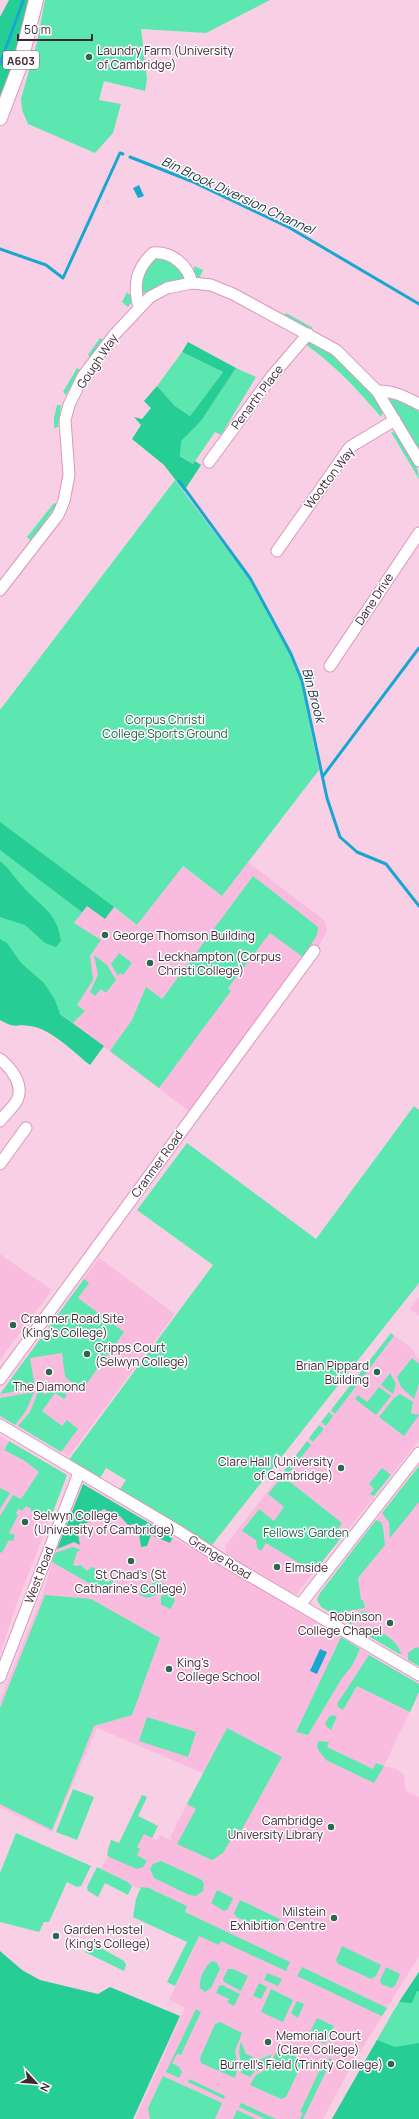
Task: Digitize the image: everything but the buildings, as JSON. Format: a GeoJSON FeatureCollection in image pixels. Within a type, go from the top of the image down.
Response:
{"type":"FeatureCollection","features":[{"type":"Feature","properties":{"kind":"main road","name":"A603"},"geometry":{"type":"LineString","coordinates":[[0,118],[19,68],[36,0]]}},
{"type":"Feature","properties":{"kind":"street"},"geometry":{"type":"LineString","coordinates":[[139,307],[135,292],[135,282],[149,257],[154,253],[165,254],[187,268],[192,282]]}},
{"type":"Feature","properties":{"kind":"street","name":"Gough Way"},"geometry":{"type":"LineString","coordinates":[[0,590],[58,515],[64,501],[69,475],[65,420],[69,405],[81,382],[115,334],[139,307],[150,297],[166,288],[192,282],[211,285],[233,294],[336,350],[377,391],[419,461]]}},
{"type":"Feature","properties":{"kind":"street","name":"Penarth Place"},"geometry":{"type":"LineString","coordinates":[[209,462],[272,376],[308,334]]}},
{"type":"Feature","properties":{"kind":"street"},"geometry":{"type":"LineString","coordinates":[[377,391],[388,390],[419,404]]}},
{"type":"Feature","properties":{"kind":"street","name":"Wootton Way"},"geometry":{"type":"LineString","coordinates":[[277,551],[350,447],[395,420]]}},
{"type":"Feature","properties":{"kind":"street","name":"Dane Drive"},"geometry":{"type":"LineString","coordinates":[[330,666],[419,533]]}},
{"type":"Feature","properties":{"kind":"street","name":"Cranmer Road"},"geometry":{"type":"LineString","coordinates":[[0,1379],[314,951]]}},
{"type":"Feature","properties":{"kind":"street"},"geometry":{"type":"LineString","coordinates":[[0,1059],[9,1066],[19,1087],[18,1099],[1,1116]]}},
{"type":"Feature","properties":{"kind":"street"},"geometry":{"type":"LineString","coordinates":[[0,1164],[26,1128]]}},
{"type":"Feature","properties":{"kind":"street","name":"Grange Road"},"geometry":{"type":"LineString","coordinates":[[0,1425],[78,1473],[180,1532],[223,1560],[419,1675]]}},
{"type":"Feature","properties":{"kind":"street"},"geometry":{"type":"LineString","coordinates":[[300,1605],[419,1452]]}},
{"type":"Feature","properties":{"kind":"street","name":"West Road"},"geometry":{"type":"LineString","coordinates":[[0,1677],[78,1473]]}},
{"type":"Feature","properties":{"kind":"shaded area","name":"Leckhampton (Corpus Christi College)"},"geometry":{"type":"Polygon","coordinates":[[[0,822],[137,925],[182,866],[222,896],[248,862],[325,921],[327,931],[316,951],[190,1112],[0,969],[0,822]]]}},
{"type":"Feature","properties":{"kind":"shaded area","name":"Cranmer Road Site (King's College)"},"geometry":{"type":"Polygon","coordinates":[[[0,1254],[52,1290],[0,1360],[0,1254]]]}},
{"type":"Feature","properties":{"kind":"shaded area","name":"Cripps Court (Selwyn College)"},"geometry":{"type":"Polygon","coordinates":[[[99,1258],[175,1314],[69,1456],[0,1416],[0,1394],[99,1258]]]}},
{"type":"Feature","properties":{"kind":"shaded area"},"geometry":{"type":"Polygon","coordinates":[[[419,1297],[419,1316],[410,1308],[419,1297]]]}},
{"type":"Feature","properties":{"kind":"shaded area","name":"Clare Hall (University of Cambridge)"},"geometry":{"type":"Polygon","coordinates":[[[391,1333],[410,1347],[419,1359],[419,1440],[296,1595],[226,1555],[225,1546],[391,1333]]]}},
{"type":"Feature","properties":{"kind":"shaded area","name":"Selwyn College (University of Cambridge)"},"geometry":{"type":"Polygon","coordinates":[[[0,1436],[67,1475],[17,1603],[0,1654],[0,1436]]]}},
{"type":"Feature","properties":{"kind":"shaded area"},"geometry":{"type":"Polygon","coordinates":[[[419,1466],[419,1666],[322,1607],[317,1600],[320,1593],[419,1466]]]}},
{"type":"Feature","properties":{"kind":"shaded area"},"geometry":{"type":"Polygon","coordinates":[[[83,1484],[419,1684],[419,1692],[384,1766],[397,1769],[404,1775],[406,1791],[419,1797],[419,1956],[352,2065],[323,2119],[135,2119],[185,2008],[169,2000],[206,1922],[185,1912],[187,1906],[149,1888],[136,1888],[128,1882],[101,1869],[108,1856],[107,1849],[111,1840],[119,1843],[142,1795],[147,1797],[138,1816],[158,1826],[152,1838],[157,1840],[160,1835],[170,1840],[172,1838],[170,1837],[203,1773],[97,1728],[52,1832],[0,1807],[0,1701],[43,1593],[52,1562],[83,1484]]]}},
{"type":"Feature","properties":{"kind":"green space"},"geometry":{"type":"Polygon","coordinates":[[[9,0],[33,0],[24,33],[0,101],[0,17],[9,0]]]}},
{"type":"Feature","properties":{"kind":"green space","name":"Laundry Farm (University of Cambridge)"},"geometry":{"type":"Polygon","coordinates":[[[45,0],[270,0],[206,33],[141,29],[147,79],[145,91],[104,81],[99,100],[121,104],[113,133],[95,153],[28,124],[22,110],[21,99],[37,42],[45,0]]]}},
{"type":"Feature","properties":{"kind":"green space"},"geometry":{"type":"Polygon","coordinates":[[[153,258],[167,259],[184,270],[186,278],[165,284],[141,294],[138,284],[153,258]]]}},
{"type":"Feature","properties":{"kind":"green space"},"geometry":{"type":"Polygon","coordinates":[[[194,266],[203,270],[199,279],[194,275],[194,266]]]}},
{"type":"Feature","properties":{"kind":"green space"},"geometry":{"type":"Polygon","coordinates":[[[127,292],[134,299],[128,307],[122,302],[127,292]]]}},
{"type":"Feature","properties":{"kind":"green space"},"geometry":{"type":"Polygon","coordinates":[[[286,313],[313,328],[311,330],[284,316],[286,313]]]}},
{"type":"Feature","properties":{"kind":"green space"},"geometry":{"type":"Polygon","coordinates":[[[100,338],[104,340],[90,357],[88,355],[100,338]]]}},
{"type":"Feature","properties":{"kind":"green space"},"geometry":{"type":"Polygon","coordinates":[[[313,341],[334,355],[363,380],[371,390],[383,412],[381,417],[346,378],[305,344],[313,341]]]}},
{"type":"Feature","properties":{"kind":"green space"},"geometry":{"type":"Polygon","coordinates":[[[188,342],[236,368],[201,421],[181,441],[180,456],[193,464],[195,461],[201,465],[184,491],[164,465],[132,439],[141,425],[134,417],[142,419],[151,408],[144,401],[157,386],[175,406],[190,416],[223,372],[182,352],[188,342]]]}},
{"type":"Feature","properties":{"kind":"green space"},"geometry":{"type":"Polygon","coordinates":[[[182,352],[223,372],[190,416],[175,406],[157,386],[182,352]]]}},
{"type":"Feature","properties":{"kind":"green space"},"geometry":{"type":"Polygon","coordinates":[[[77,368],[80,370],[66,395],[63,392],[77,368]]]}},
{"type":"Feature","properties":{"kind":"green space"},"geometry":{"type":"Polygon","coordinates":[[[236,368],[256,377],[221,435],[215,432],[193,464],[171,449],[201,421],[236,368]]]}},
{"type":"Feature","properties":{"kind":"green space"},"geometry":{"type":"Polygon","coordinates":[[[389,395],[417,408],[419,412],[419,449],[388,399],[389,395]]]}},
{"type":"Feature","properties":{"kind":"green space"},"geometry":{"type":"Polygon","coordinates":[[[57,405],[61,405],[58,427],[54,428],[54,418],[57,405]]]}},
{"type":"Feature","properties":{"kind":"green space"},"geometry":{"type":"Polygon","coordinates":[[[391,432],[397,433],[407,449],[417,467],[419,479],[391,432]]]}},
{"type":"Feature","properties":{"kind":"green space","name":"Corpus Christi College Sports Ground"},"geometry":{"type":"Polygon","coordinates":[[[175,480],[249,579],[290,655],[301,682],[319,770],[222,896],[183,866],[137,925],[114,907],[87,906],[74,923],[101,940],[90,956],[93,980],[77,1005],[85,1011],[73,1023],[0,969],[0,710],[175,480]]]}},
{"type":"Feature","properties":{"kind":"green space"},"geometry":{"type":"Polygon","coordinates":[[[54,503],[57,504],[31,541],[27,537],[54,503]]]}},
{"type":"Feature","properties":{"kind":"green space"},"geometry":{"type":"Polygon","coordinates":[[[0,822],[114,907],[105,919],[87,906],[82,912],[0,850],[0,822]]]}},
{"type":"Feature","properties":{"kind":"green space"},"geometry":{"type":"Polygon","coordinates":[[[0,861],[7,867],[22,886],[53,917],[61,941],[56,947],[45,943],[25,925],[0,917],[0,861]]]}},
{"type":"Feature","properties":{"kind":"green space"},"geometry":{"type":"Polygon","coordinates":[[[253,876],[318,927],[317,935],[303,957],[270,933],[228,988],[231,991],[159,1088],[110,1051],[132,1020],[146,987],[162,999],[253,876]]]}},
{"type":"Feature","properties":{"kind":"green space"},"geometry":{"type":"Polygon","coordinates":[[[0,939],[7,943],[21,963],[44,983],[55,1000],[60,1014],[104,1046],[90,1065],[54,1036],[38,1028],[25,1025],[13,1026],[0,1020],[0,939]]]}},
{"type":"Feature","properties":{"kind":"green space"},"geometry":{"type":"Polygon","coordinates":[[[119,953],[132,963],[123,975],[120,973],[118,976],[111,964],[119,953]]]}},
{"type":"Feature","properties":{"kind":"green space"},"geometry":{"type":"Polygon","coordinates":[[[94,955],[107,965],[116,980],[106,993],[101,989],[95,996],[90,992],[98,975],[94,955]]]}},
{"type":"Feature","properties":{"kind":"green space"},"geometry":{"type":"Polygon","coordinates":[[[414,1106],[419,1110],[419,1283],[212,1545],[119,1491],[126,1480],[106,1468],[100,1478],[68,1461],[213,1265],[137,1210],[187,1143],[316,1239],[414,1106]]]}},
{"type":"Feature","properties":{"kind":"green space"},"geometry":{"type":"Polygon","coordinates":[[[84,1279],[89,1283],[78,1298],[124,1332],[82,1390],[65,1377],[62,1353],[30,1358],[35,1388],[0,1394],[84,1279]]]}},
{"type":"Feature","properties":{"kind":"green space"},"geometry":{"type":"Polygon","coordinates":[[[391,1333],[394,1336],[335,1414],[331,1410],[391,1333]]]}},
{"type":"Feature","properties":{"kind":"green space"},"geometry":{"type":"Polygon","coordinates":[[[412,1358],[419,1364],[419,1384],[414,1399],[401,1387],[397,1377],[412,1358]]]}},
{"type":"Feature","properties":{"kind":"green space"},"geometry":{"type":"Polygon","coordinates":[[[390,1373],[396,1384],[393,1394],[381,1385],[390,1373]]]}},
{"type":"Feature","properties":{"kind":"green space"},"geometry":{"type":"Polygon","coordinates":[[[379,1387],[391,1396],[376,1415],[355,1399],[358,1395],[367,1402],[379,1387]]]}},
{"type":"Feature","properties":{"kind":"green space"},"geometry":{"type":"Polygon","coordinates":[[[60,1390],[67,1395],[64,1399],[55,1393],[42,1411],[62,1426],[67,1420],[78,1429],[61,1452],[18,1426],[30,1412],[38,1392],[42,1392],[43,1394],[60,1390]]]}},
{"type":"Feature","properties":{"kind":"green space"},"geometry":{"type":"Polygon","coordinates":[[[34,1392],[26,1411],[15,1425],[0,1416],[0,1398],[34,1392]]]}},
{"type":"Feature","properties":{"kind":"green space"},"geometry":{"type":"Polygon","coordinates":[[[400,1394],[413,1402],[411,1413],[419,1415],[404,1436],[379,1417],[394,1398],[400,1394]]]}},
{"type":"Feature","properties":{"kind":"green space"},"geometry":{"type":"Polygon","coordinates":[[[329,1412],[333,1416],[326,1426],[321,1422],[329,1412]]]}},
{"type":"Feature","properties":{"kind":"green space"},"geometry":{"type":"Polygon","coordinates":[[[319,1425],[324,1429],[313,1442],[309,1438],[319,1425]]]}},
{"type":"Feature","properties":{"kind":"green space"},"geometry":{"type":"Polygon","coordinates":[[[9,1441],[67,1475],[50,1520],[31,1511],[31,1509],[26,1506],[22,1511],[18,1509],[16,1514],[18,1515],[9,1533],[15,1535],[13,1541],[9,1540],[2,1553],[0,1552],[0,1516],[13,1495],[21,1499],[39,1472],[25,1461],[4,1450],[9,1441]]]}},
{"type":"Feature","properties":{"kind":"green space","name":"Fellows' Garden"},"geometry":{"type":"Polygon","coordinates":[[[307,1441],[311,1445],[285,1478],[342,1523],[338,1529],[344,1534],[314,1572],[266,1543],[261,1551],[257,1548],[256,1540],[242,1531],[259,1509],[274,1521],[284,1507],[268,1494],[282,1477],[281,1475],[307,1441]]]}},
{"type":"Feature","properties":{"kind":"green space"},"geometry":{"type":"Polygon","coordinates":[[[419,1466],[419,1502],[390,1538],[389,1522],[382,1513],[419,1466]]]}},
{"type":"Feature","properties":{"kind":"green space"},"geometry":{"type":"Polygon","coordinates":[[[382,1468],[391,1475],[374,1496],[370,1494],[374,1489],[369,1484],[382,1468]]]}},
{"type":"Feature","properties":{"kind":"green space"},"geometry":{"type":"Polygon","coordinates":[[[83,1484],[173,1537],[170,1543],[151,1535],[147,1546],[141,1547],[138,1528],[135,1524],[128,1525],[120,1516],[117,1517],[104,1509],[82,1525],[78,1534],[80,1545],[74,1542],[57,1549],[83,1484]]]}},
{"type":"Feature","properties":{"kind":"green space"},"geometry":{"type":"Polygon","coordinates":[[[0,1488],[10,1493],[0,1509],[0,1488]]]}},
{"type":"Feature","properties":{"kind":"green space"},"geometry":{"type":"Polygon","coordinates":[[[376,1520],[381,1522],[383,1527],[385,1545],[358,1578],[361,1600],[363,1600],[365,1608],[333,1614],[321,1607],[317,1600],[320,1593],[376,1520]]]}},
{"type":"Feature","properties":{"kind":"green space"},"geometry":{"type":"Polygon","coordinates":[[[73,1547],[81,1550],[77,1552],[73,1565],[81,1565],[87,1571],[92,1567],[95,1568],[95,1576],[103,1577],[104,1581],[108,1582],[114,1579],[108,1594],[52,1562],[55,1553],[73,1547]]]}},
{"type":"Feature","properties":{"kind":"green space"},"geometry":{"type":"Polygon","coordinates":[[[154,1580],[165,1584],[164,1592],[147,1598],[140,1595],[139,1591],[142,1583],[151,1586],[154,1580]]]}},
{"type":"Feature","properties":{"kind":"green space"},"geometry":{"type":"Polygon","coordinates":[[[167,1594],[172,1596],[175,1600],[171,1609],[161,1605],[161,1596],[167,1594]]]}},
{"type":"Feature","properties":{"kind":"green space"},"geometry":{"type":"Polygon","coordinates":[[[45,1595],[91,1599],[160,1638],[132,1715],[94,1726],[52,1830],[0,1804],[0,1708],[45,1595]]]}},
{"type":"Feature","properties":{"kind":"green space"},"geometry":{"type":"Polygon","coordinates":[[[366,1611],[367,1619],[350,1624],[337,1617],[366,1611]]]}},
{"type":"Feature","properties":{"kind":"green space"},"geometry":{"type":"Polygon","coordinates":[[[368,1628],[389,1637],[397,1645],[401,1655],[365,1634],[368,1628]]]}},
{"type":"Feature","properties":{"kind":"green space"},"geometry":{"type":"Polygon","coordinates":[[[341,1637],[360,1649],[352,1666],[342,1678],[308,1735],[296,1732],[341,1637]]]}},
{"type":"Feature","properties":{"kind":"green space"},"geometry":{"type":"Polygon","coordinates":[[[416,1647],[419,1648],[419,1666],[408,1660],[408,1653],[416,1647]]]}},
{"type":"Feature","properties":{"kind":"green space"},"geometry":{"type":"Polygon","coordinates":[[[369,1655],[419,1684],[419,1692],[410,1712],[357,1686],[343,1710],[338,1707],[337,1704],[369,1655]]]}},
{"type":"Feature","properties":{"kind":"green space"},"geometry":{"type":"Polygon","coordinates":[[[334,1715],[337,1717],[331,1730],[325,1723],[330,1716],[334,1715]]]}},
{"type":"Feature","properties":{"kind":"green space"},"geometry":{"type":"Polygon","coordinates":[[[147,1717],[196,1732],[188,1757],[139,1741],[147,1717]]]}},
{"type":"Feature","properties":{"kind":"green space"},"geometry":{"type":"Polygon","coordinates":[[[227,1728],[282,1757],[241,1831],[237,1829],[223,1853],[212,1860],[177,1844],[196,1809],[187,1804],[227,1728]]]}},
{"type":"Feature","properties":{"kind":"green space"},"geometry":{"type":"Polygon","coordinates":[[[318,1741],[329,1742],[327,1747],[373,1769],[376,1763],[384,1766],[374,1783],[326,1760],[317,1748],[318,1741]]]}},
{"type":"Feature","properties":{"kind":"green space"},"geometry":{"type":"Polygon","coordinates":[[[73,1789],[94,1797],[77,1840],[56,1832],[73,1789]]]}},
{"type":"Feature","properties":{"kind":"green space"},"geometry":{"type":"Polygon","coordinates":[[[142,1795],[147,1797],[138,1816],[158,1826],[152,1838],[144,1834],[137,1847],[140,1849],[137,1855],[147,1861],[143,1867],[137,1869],[107,1855],[111,1840],[119,1843],[142,1795]]]}},
{"type":"Feature","properties":{"kind":"green space"},"geometry":{"type":"Polygon","coordinates":[[[16,1833],[91,1866],[81,1886],[77,1887],[67,1882],[49,1922],[44,1922],[39,1932],[0,1922],[0,1873],[16,1833]]]}},
{"type":"Feature","properties":{"kind":"green space"},"geometry":{"type":"Polygon","coordinates":[[[161,1861],[202,1880],[204,1884],[203,1891],[196,1896],[189,1895],[154,1878],[150,1869],[153,1864],[161,1861]]]}},
{"type":"Feature","properties":{"kind":"green space"},"geometry":{"type":"Polygon","coordinates":[[[97,1867],[128,1882],[132,1886],[128,1895],[105,1883],[98,1897],[88,1891],[87,1887],[97,1867]]]}},
{"type":"Feature","properties":{"kind":"green space"},"geometry":{"type":"Polygon","coordinates":[[[141,1887],[149,1888],[187,1906],[185,1912],[290,1962],[286,1971],[221,1941],[219,1945],[199,1936],[175,1986],[167,1982],[187,1942],[133,1917],[136,1899],[141,1887]]]}},
{"type":"Feature","properties":{"kind":"green space"},"geometry":{"type":"Polygon","coordinates":[[[217,1890],[233,1898],[228,1909],[224,1911],[211,1903],[217,1890]]]}},
{"type":"Feature","properties":{"kind":"green space"},"geometry":{"type":"Polygon","coordinates":[[[240,1900],[280,1919],[273,1932],[236,1917],[234,1913],[240,1900]]]}},
{"type":"Feature","properties":{"kind":"green space"},"geometry":{"type":"Polygon","coordinates":[[[90,1942],[124,1961],[126,1965],[124,1971],[85,1952],[90,1942]]]}},
{"type":"Feature","properties":{"kind":"green space"},"geometry":{"type":"Polygon","coordinates":[[[342,1946],[381,1965],[376,1976],[371,1979],[338,1964],[336,1960],[342,1946]]]}},
{"type":"Feature","properties":{"kind":"green space"},"geometry":{"type":"Polygon","coordinates":[[[0,1951],[22,1970],[40,1980],[98,1994],[110,1987],[180,2016],[133,2119],[0,2119],[0,1951]]]}},
{"type":"Feature","properties":{"kind":"green space"},"geometry":{"type":"Polygon","coordinates":[[[212,1961],[217,1963],[220,1969],[211,1988],[205,1992],[200,1988],[200,1981],[205,1969],[212,1961]]]}},
{"type":"Feature","properties":{"kind":"green space"},"geometry":{"type":"Polygon","coordinates":[[[302,1967],[387,2008],[382,2016],[297,1976],[302,1967]]]}},
{"type":"Feature","properties":{"kind":"green space"},"geometry":{"type":"Polygon","coordinates":[[[386,1967],[400,1974],[395,1986],[391,1988],[381,1984],[380,1980],[386,1967]]]}},
{"type":"Feature","properties":{"kind":"green space"},"geometry":{"type":"Polygon","coordinates":[[[228,1969],[233,1969],[248,1976],[241,1991],[224,1982],[223,1979],[228,1969]]]}},
{"type":"Feature","properties":{"kind":"green space","name":"Burrell's Field (Trinity College)"},"geometry":{"type":"Polygon","coordinates":[[[419,1972],[419,2119],[332,2119],[394,2010],[419,1972]]]}},
{"type":"Feature","properties":{"kind":"green space"},"geometry":{"type":"Polygon","coordinates":[[[419,1972],[419,1991],[417,1991],[412,2003],[399,2002],[419,1972]]]}},
{"type":"Feature","properties":{"kind":"green space"},"geometry":{"type":"Polygon","coordinates":[[[267,1973],[282,1979],[278,1986],[264,1980],[267,1973]]]}},
{"type":"Feature","properties":{"kind":"green space"},"geometry":{"type":"Polygon","coordinates":[[[259,1983],[267,1987],[261,1999],[253,1996],[259,1983]]]}},
{"type":"Feature","properties":{"kind":"green space"},"geometry":{"type":"Polygon","coordinates":[[[222,1985],[240,1994],[234,2006],[227,2002],[229,1999],[216,1993],[219,1986],[222,1985]]]}},
{"type":"Feature","properties":{"kind":"green space"},"geometry":{"type":"Polygon","coordinates":[[[271,1989],[293,2000],[283,2022],[261,2012],[271,1989]]]}},
{"type":"Feature","properties":{"kind":"green space"},"geometry":{"type":"Polygon","coordinates":[[[297,2001],[304,2004],[298,2018],[291,2013],[297,2001]]]}},
{"type":"Feature","properties":{"kind":"green space"},"geometry":{"type":"Polygon","coordinates":[[[196,2009],[201,2012],[181,2055],[177,2054],[172,2063],[179,2067],[182,2072],[179,2078],[166,2072],[196,2009]]]}},
{"type":"Feature","properties":{"kind":"green space"},"geometry":{"type":"Polygon","coordinates":[[[317,2018],[334,2026],[325,2044],[308,2036],[317,2018]]]}},
{"type":"Feature","properties":{"kind":"green space"},"geometry":{"type":"Polygon","coordinates":[[[220,2022],[242,2033],[235,2051],[238,2068],[235,2078],[201,2063],[200,2058],[215,2024],[220,2022]]]}},
{"type":"Feature","properties":{"kind":"green space","name":"Burrell's Field (Trinity College)"},"geometry":{"type":"Polygon","coordinates":[[[377,2040],[395,2047],[419,2043],[419,2119],[332,2119],[377,2040]]]}},
{"type":"Feature","properties":{"kind":"green space"},"geometry":{"type":"Polygon","coordinates":[[[241,2042],[246,2054],[259,2060],[272,2054],[265,2067],[255,2071],[250,2077],[241,2073],[242,2066],[239,2052],[241,2042]]]}},
{"type":"Feature","properties":{"kind":"green space"},"geometry":{"type":"Polygon","coordinates":[[[278,2049],[300,2059],[302,2064],[286,2097],[281,2099],[250,2085],[256,2075],[267,2069],[278,2049]]]}},
{"type":"Feature","properties":{"kind":"green space"},"geometry":{"type":"Polygon","coordinates":[[[329,2058],[332,2059],[303,2119],[300,2119],[303,2113],[300,2112],[321,2067],[324,2068],[329,2058]]]}},
{"type":"Feature","properties":{"kind":"green space"},"geometry":{"type":"Polygon","coordinates":[[[163,2076],[222,2103],[215,2119],[150,2119],[148,2108],[163,2076]]]}},
{"type":"Feature","properties":{"kind":"green space"},"geometry":{"type":"Polygon","coordinates":[[[189,2079],[225,2096],[224,2099],[188,2082],[189,2079]]]}},
{"type":"Feature","properties":{"kind":"green space"},"geometry":{"type":"Polygon","coordinates":[[[241,2103],[276,2119],[265,2119],[239,2107],[241,2103]]]}},
{"type":"Feature","properties":{"kind":"green space"},"geometry":{"type":"Polygon","coordinates":[[[237,2110],[256,2119],[233,2119],[237,2110]]]}},
{"type":"Feature","properties":{"kind":"water"},"geometry":{"type":"Polygon","coordinates":[[[139,185],[144,196],[138,198],[133,188],[139,185]]]}},
{"type":"Feature","properties":{"kind":"water"},"geometry":{"type":"Polygon","coordinates":[[[320,1649],[327,1652],[317,1674],[310,1671],[320,1649]]]}},
{"type":"Feature","properties":{"kind":"waterway","name":"Bin Brook"},"geometry":{"type":"LineString","coordinates":[[0,64],[23,1]]}},
{"type":"Feature","properties":{"kind":"waterway","name":"Bin Brook Diversion Channel"},"geometry":{"type":"LineString","coordinates":[[0,249],[46,265],[63,278],[120,153],[123,154]]}},
{"type":"Feature","properties":{"kind":"waterway","name":"Bin Brook Diversion Channel"},"geometry":{"type":"LineString","coordinates":[[130,157],[191,181],[290,228],[419,304]]}},
{"type":"Feature","properties":{"kind":"waterway","name":"Bin Brook"},"geometry":{"type":"LineString","coordinates":[[179,481],[250,578],[291,654],[302,681],[327,798],[340,837],[357,852],[386,864],[419,906]]}},
{"type":"Feature","properties":{"kind":"waterway","name":"Bin Brook Diversion Channel"},"geometry":{"type":"LineString","coordinates":[[323,776],[419,648]]}},
{"type":"Feature","properties":{"kind":"place","name":"Laundry Farm (University of Cambridge)"},"geometry":{"type":"Point","coordinates":[89,57]}},
{"type":"Feature","properties":{"kind":"place","name":"George Thomson Building"},"geometry":{"type":"Point","coordinates":[105,935]}},
{"type":"Feature","properties":{"kind":"place","name":"Leckhampton (Corpus Christi College)"},"geometry":{"type":"Point","coordinates":[150,963]}},
{"type":"Feature","properties":{"kind":"place","name":"Cranmer Road Site (King's College)"},"geometry":{"type":"Point","coordinates":[13,1325]}},
{"type":"Feature","properties":{"kind":"place","name":"Cripps Court (Selwyn College)"},"geometry":{"type":"Point","coordinates":[87,1354]}},
{"type":"Feature","properties":{"kind":"place","name":"The Diamond"},"geometry":{"type":"Point","coordinates":[49,1372]}},
{"type":"Feature","properties":{"kind":"place","name":"Brian Pippard Building"},"geometry":{"type":"Point","coordinates":[377,1372]}},
{"type":"Feature","properties":{"kind":"place","name":"Clare Hall (University of Cambridge)"},"geometry":{"type":"Point","coordinates":[341,1468]}},
{"type":"Feature","properties":{"kind":"place","name":"Selwyn College (University of Cambridge)"},"geometry":{"type":"Point","coordinates":[25,1522]}},
{"type":"Feature","properties":{"kind":"place","name":"St Chad's (St Catharine's College)"},"geometry":{"type":"Point","coordinates":[131,1561]}},
{"type":"Feature","properties":{"kind":"place","name":"Elmside"},"geometry":{"type":"Point","coordinates":[277,1567]}},
{"type":"Feature","properties":{"kind":"place","name":"Robinson College Chapel"},"geometry":{"type":"Point","coordinates":[390,1623]}},
{"type":"Feature","properties":{"kind":"place","name":"King's College School"},"geometry":{"type":"Point","coordinates":[169,1669]}},
{"type":"Feature","properties":{"kind":"place","name":"Cambridge University Library"},"geometry":{"type":"Point","coordinates":[331,1827]}},
{"type":"Feature","properties":{"kind":"place","name":"Milstein Exhibition Centre"},"geometry":{"type":"Point","coordinates":[334,1918]}},
{"type":"Feature","properties":{"kind":"place","name":"Garden Hostel (King's College)"},"geometry":{"type":"Point","coordinates":[56,1936]}},
{"type":"Feature","properties":{"kind":"place","name":"Memorial Court (Clare College)"},"geometry":{"type":"Point","coordinates":[268,2042]}},
{"type":"Feature","properties":{"kind":"place","name":"Burrell's Field (Trinity College)"},"geometry":{"type":"Point","coordinates":[391,2064]}}]}
